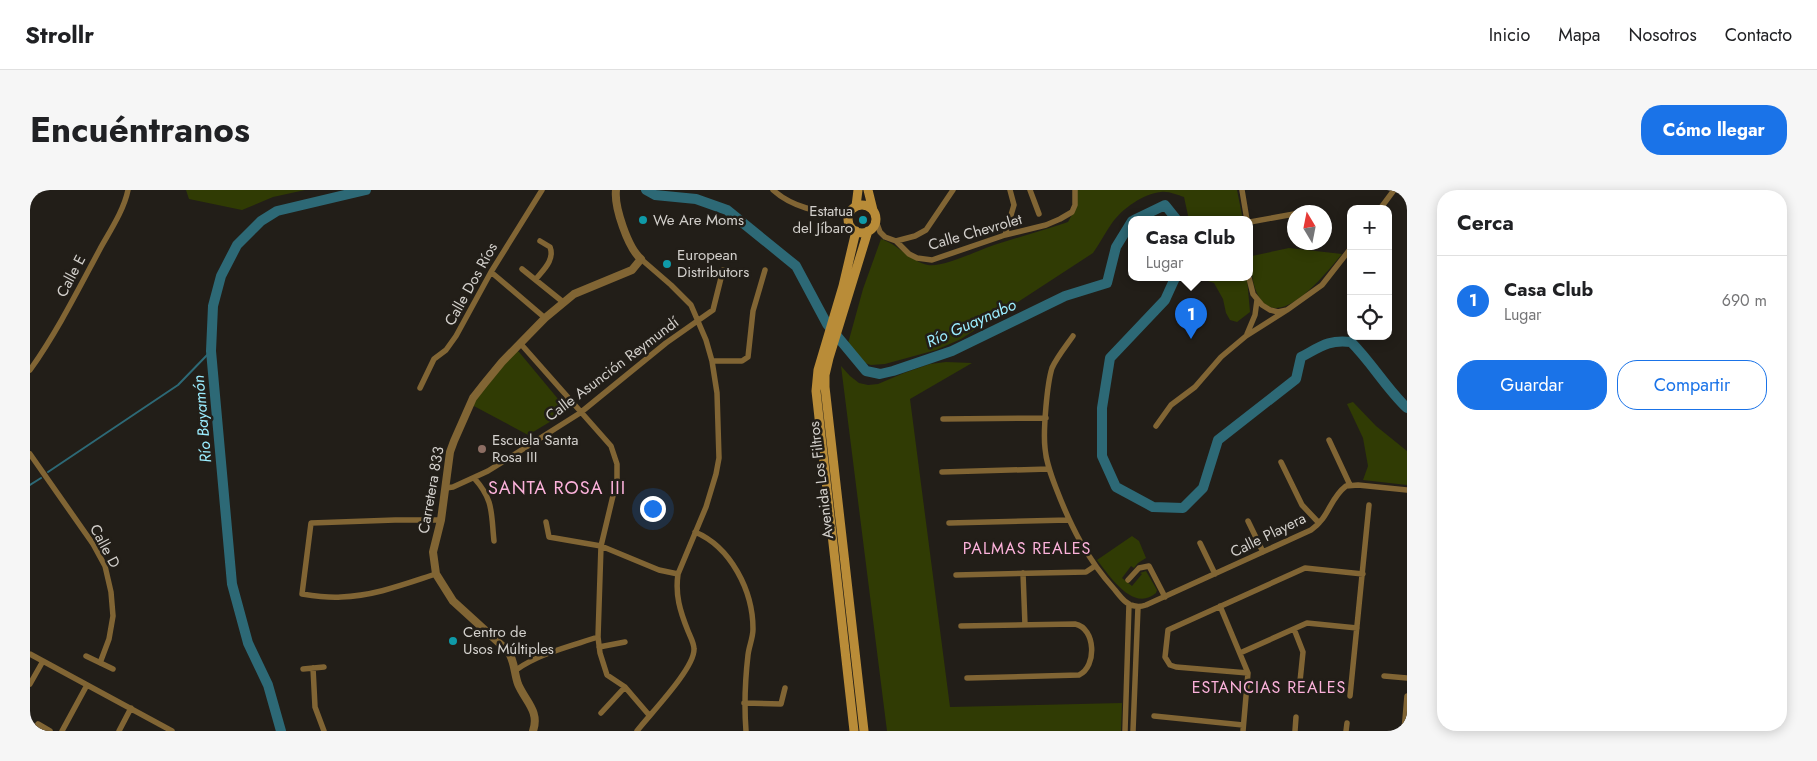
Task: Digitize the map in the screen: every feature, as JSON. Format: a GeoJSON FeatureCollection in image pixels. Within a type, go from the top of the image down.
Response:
{"type":"FeatureCollection","features":[{"type":"Feature","properties":{"kind":"main road"},"geometry":{"type":"LineString","coordinates":[[856,206],[858,190]]}},
{"type":"Feature","properties":{"kind":"main road"},"geometry":{"type":"LineString","coordinates":[[868,190],[876,221],[868,231],[856,231],[850,226],[848,216],[850,211],[856,206],[864,205],[873,211]]}},
{"type":"Feature","properties":{"kind":"main road","name":"Avenida Los Filtros"},"geometry":{"type":"LineString","coordinates":[[847,287],[856,231]]}},
{"type":"Feature","properties":{"kind":"main road","name":"Avenida Los Filtros"},"geometry":{"type":"LineString","coordinates":[[854,731],[816,401],[822,373],[847,287],[868,231]]}},
{"type":"Feature","properties":{"kind":"main road","name":"Avenida Los Filtros"},"geometry":{"type":"LineString","coordinates":[[822,373],[864,731]]}},
{"type":"Feature","properties":{"kind":"street","name":"Calle E"},"geometry":{"type":"LineString","coordinates":[[30,370],[46,348],[62,320],[119,214],[128,190]]}},
{"type":"Feature","properties":{"kind":"street","name":"Calle Dos Ríos"},"geometry":{"type":"LineString","coordinates":[[420,388],[434,359],[446,350],[456,336],[491,272],[542,190]]}},
{"type":"Feature","properties":{"kind":"street"},"geometry":{"type":"LineString","coordinates":[[616,190],[617,205],[634,252],[671,284],[691,305],[706,340],[712,361],[717,399],[719,458],[713,488],[678,574],[676,588],[682,616],[694,648],[693,658],[682,677],[637,731]]}},
{"type":"Feature","properties":{"kind":"street"},"geometry":{"type":"LineString","coordinates":[[773,190],[799,206],[820,212],[848,216]]}},
{"type":"Feature","properties":{"kind":"street"},"geometry":{"type":"LineString","coordinates":[[896,241],[915,236],[926,230],[953,190]]}},
{"type":"Feature","properties":{"kind":"street"},"geometry":{"type":"LineString","coordinates":[[1005,235],[1014,205],[1010,190]]}},
{"type":"Feature","properties":{"kind":"street"},"geometry":{"type":"LineString","coordinates":[[1030,190],[1039,214]]}},
{"type":"Feature","properties":{"kind":"street","name":"Calle Chevrolet"},"geometry":{"type":"LineString","coordinates":[[876,221],[880,232],[885,237],[896,241],[917,258],[932,260],[1005,235],[1046,224],[1072,212],[1075,190]]}},
{"type":"Feature","properties":{"kind":"street"},"geometry":{"type":"LineString","coordinates":[[1242,190],[1247,216]]}},
{"type":"Feature","properties":{"kind":"street"},"geometry":{"type":"LineString","coordinates":[[1383,205],[1394,190]]}},
{"type":"Feature","properties":{"kind":"street"},"geometry":{"type":"LineString","coordinates":[[1253,220],[1287,215]]}},
{"type":"Feature","properties":{"kind":"street"},"geometry":{"type":"LineString","coordinates":[[536,279],[550,261],[552,255],[550,247],[540,241]]}},
{"type":"Feature","properties":{"kind":"street"},"geometry":{"type":"LineString","coordinates":[[1156,426],[1170,405],[1195,387],[1221,357],[1246,336],[1322,285],[1349,250]]}},
{"type":"Feature","properties":{"kind":"street","name":"Carretera 833"},"geometry":{"type":"LineString","coordinates":[[533,731],[536,718],[530,703],[519,686],[516,670],[508,650],[453,601],[436,574],[433,552],[441,520],[450,452],[473,398],[520,343],[563,302],[580,291],[632,270],[641,259]]}},
{"type":"Feature","properties":{"kind":"street"},"geometry":{"type":"LineString","coordinates":[[522,270],[536,279],[563,302]]}},
{"type":"Feature","properties":{"kind":"street","name":"Calle Asunción Reymundí"},"geometry":{"type":"LineString","coordinates":[[446,488],[474,478],[580,413],[666,343],[713,310],[723,270]]}},
{"type":"Feature","properties":{"kind":"street"},"geometry":{"type":"LineString","coordinates":[[712,361],[742,361],[748,357],[753,311],[765,270]]}},
{"type":"Feature","properties":{"kind":"street"},"geometry":{"type":"LineString","coordinates":[[491,272],[545,318]]}},
{"type":"Feature","properties":{"kind":"street"},"geometry":{"type":"LineString","coordinates":[[1249,281],[1257,300],[1262,306],[1278,312],[1287,310]]}},
{"type":"Feature","properties":{"kind":"street"},"geometry":{"type":"LineString","coordinates":[[1246,336],[1255,315],[1257,300]]}},
{"type":"Feature","properties":{"kind":"street"},"geometry":{"type":"LineString","coordinates":[[1072,336],[1053,367],[1046,418],[1045,449],[1049,469],[1069,520],[1082,546],[1095,566],[1129,604],[1138,607],[1133,731]]}},
{"type":"Feature","properties":{"kind":"street"},"geometry":{"type":"LineString","coordinates":[[520,343],[611,446],[616,464],[617,479],[601,546],[599,647],[607,675],[624,687],[649,716]]}},
{"type":"Feature","properties":{"kind":"street"},"geometry":{"type":"LineString","coordinates":[[943,419],[1046,418]]}},
{"type":"Feature","properties":{"kind":"street"},"geometry":{"type":"LineString","coordinates":[[1329,440],[1350,485],[1407,490]]}},
{"type":"Feature","properties":{"kind":"street","name":"Calle D"},"geometry":{"type":"LineString","coordinates":[[30,454],[93,544],[105,566],[112,592],[113,616],[109,639],[100,662]]}},
{"type":"Feature","properties":{"kind":"street"},"geometry":{"type":"LineString","coordinates":[[1281,462],[1302,505],[1319,523]]}},
{"type":"Feature","properties":{"kind":"street"},"geometry":{"type":"LineString","coordinates":[[942,472],[1049,469]]}},
{"type":"Feature","properties":{"kind":"street"},"geometry":{"type":"LineString","coordinates":[[474,478],[488,496],[494,542]]}},
{"type":"Feature","properties":{"kind":"street","name":"Calle Playera"},"geometry":{"type":"LineString","coordinates":[[1138,607],[1311,530],[1326,516],[1338,492],[1350,485]]}},
{"type":"Feature","properties":{"kind":"street"},"geometry":{"type":"LineString","coordinates":[[1350,696],[1369,505]]}},
{"type":"Feature","properties":{"kind":"street"},"geometry":{"type":"LineString","coordinates":[[436,574],[382,591],[358,596],[340,598],[302,594],[311,523],[441,520]]}},
{"type":"Feature","properties":{"kind":"street"},"geometry":{"type":"LineString","coordinates":[[948,523],[1069,520]]}},
{"type":"Feature","properties":{"kind":"street"},"geometry":{"type":"LineString","coordinates":[[1248,521],[1263,552]]}},
{"type":"Feature","properties":{"kind":"street"},"geometry":{"type":"LineString","coordinates":[[546,522],[549,537],[601,546],[658,570],[678,574]]}},
{"type":"Feature","properties":{"kind":"street"},"geometry":{"type":"LineString","coordinates":[[696,532],[702,534],[729,558],[748,596],[753,627],[744,703],[744,730]]}},
{"type":"Feature","properties":{"kind":"street"},"geometry":{"type":"LineString","coordinates":[[1200,543],[1215,574]]}},
{"type":"Feature","properties":{"kind":"street"},"geometry":{"type":"LineString","coordinates":[[956,575],[1086,572],[1095,566]]}},
{"type":"Feature","properties":{"kind":"street"},"geometry":{"type":"LineString","coordinates":[[1128,580],[1139,568],[1149,566],[1165,596]]}},
{"type":"Feature","properties":{"kind":"street"},"geometry":{"type":"LineString","coordinates":[[1248,673],[1170,665],[1165,657],[1168,630],[1305,568],[1363,574]]}},
{"type":"Feature","properties":{"kind":"street"},"geometry":{"type":"LineString","coordinates":[[1023,573],[1025,625]]}},
{"type":"Feature","properties":{"kind":"street"},"geometry":{"type":"LineString","coordinates":[[1125,731],[1129,604]]}},
{"type":"Feature","properties":{"kind":"street"},"geometry":{"type":"LineString","coordinates":[[1154,716],[1243,728],[1248,673],[1220,606]]}},
{"type":"Feature","properties":{"kind":"street"},"geometry":{"type":"LineString","coordinates":[[1240,653],[1312,623],[1357,628]]}},
{"type":"Feature","properties":{"kind":"street"},"geometry":{"type":"LineString","coordinates":[[961,626],[1075,624],[1087,630],[1090,638],[1091,661],[1089,667],[1084,672],[1075,676],[967,678]]}},
{"type":"Feature","properties":{"kind":"street"},"geometry":{"type":"LineString","coordinates":[[1294,629],[1302,652],[1299,691]]}},
{"type":"Feature","properties":{"kind":"street"},"geometry":{"type":"LineString","coordinates":[[516,670],[527,662],[539,657],[598,637]]}},
{"type":"Feature","properties":{"kind":"street"},"geometry":{"type":"LineString","coordinates":[[599,647],[625,642]]}},
{"type":"Feature","properties":{"kind":"street"},"geometry":{"type":"LineString","coordinates":[[30,654],[172,731]]}},
{"type":"Feature","properties":{"kind":"street"},"geometry":{"type":"LineString","coordinates":[[86,656],[113,669]]}},
{"type":"Feature","properties":{"kind":"street"},"geometry":{"type":"LineString","coordinates":[[30,684],[43,661]]}},
{"type":"Feature","properties":{"kind":"street"},"geometry":{"type":"LineString","coordinates":[[303,669],[324,667]]}},
{"type":"Feature","properties":{"kind":"street"},"geometry":{"type":"LineString","coordinates":[[313,668],[315,707],[324,731]]}},
{"type":"Feature","properties":{"kind":"street"},"geometry":{"type":"LineString","coordinates":[[1384,676],[1407,678]]}},
{"type":"Feature","properties":{"kind":"street"},"geometry":{"type":"LineString","coordinates":[[62,731],[87,685]]}},
{"type":"Feature","properties":{"kind":"street"},"geometry":{"type":"LineString","coordinates":[[602,713],[624,687]]}},
{"type":"Feature","properties":{"kind":"street"},"geometry":{"type":"LineString","coordinates":[[744,703],[781,704],[785,688]]}},
{"type":"Feature","properties":{"kind":"street"},"geometry":{"type":"LineString","coordinates":[[1405,730],[1407,696]]}},
{"type":"Feature","properties":{"kind":"street"},"geometry":{"type":"LineString","coordinates":[[119,731],[131,708]]}},
{"type":"Feature","properties":{"kind":"street"},"geometry":{"type":"LineString","coordinates":[[1294,731],[1296,717]]}},
{"type":"Feature","properties":{"kind":"street"},"geometry":{"type":"LineString","coordinates":[[1346,731],[1347,723]]}},
{"type":"Feature","properties":{"kind":"street"},"geometry":{"type":"LineString","coordinates":[[38,724],[50,731]]}},
{"type":"Feature","properties":{"kind":"green space"},"geometry":{"type":"Polygon","coordinates":[[[186,190],[305,190],[273,197],[242,210],[189,199],[186,190]]]}},
{"type":"Feature","properties":{"kind":"green space"},"geometry":{"type":"Polygon","coordinates":[[[1076,190],[1237,190],[1242,216],[1188,216],[1184,197],[1164,192],[1154,193],[1134,203],[1117,217],[1093,253],[961,339],[936,350],[885,364],[871,365],[856,360],[847,347],[863,289],[881,239],[922,263],[928,265],[942,264],[994,245],[1068,222],[1075,209],[1076,190]]]}},
{"type":"Feature","properties":{"kind":"green space"},"geometry":{"type":"Polygon","coordinates":[[[1287,248],[1287,250],[1342,254],[1305,294],[1281,307],[1270,307],[1261,300],[1253,280],[1253,256],[1287,248]]]}},
{"type":"Feature","properties":{"kind":"green space"},"geometry":{"type":"Polygon","coordinates":[[[1208,281],[1247,281],[1250,312],[1237,322],[1230,320],[1226,313],[1223,299],[1214,283],[1208,281]]]}},
{"type":"Feature","properties":{"kind":"green space"},"geometry":{"type":"Polygon","coordinates":[[[516,350],[568,411],[528,435],[472,405],[516,350]]]}},
{"type":"Feature","properties":{"kind":"green space"},"geometry":{"type":"Polygon","coordinates":[[[946,362],[972,363],[910,399],[950,707],[1122,703],[1121,731],[887,731],[841,366],[859,383],[868,385],[878,384],[930,364],[946,362]]]}},
{"type":"Feature","properties":{"kind":"green space"},"geometry":{"type":"Polygon","coordinates":[[[1353,402],[1376,426],[1407,451],[1407,485],[1363,480],[1368,466],[1363,438],[1347,404],[1353,402]]]}},
{"type":"Feature","properties":{"kind":"green space"},"geometry":{"type":"Polygon","coordinates":[[[1132,536],[1139,541],[1146,558],[1134,568],[1131,566],[1122,578],[1132,586],[1142,574],[1140,573],[1146,571],[1157,590],[1156,593],[1147,598],[1139,598],[1122,590],[1097,560],[1132,536]]]}},
{"type":"Feature","properties":{"kind":"waterway","name":"Río Bayamón"},"geometry":{"type":"LineString","coordinates":[[281,731],[268,685],[248,643],[232,584],[211,351],[213,306],[221,276],[237,245],[261,221],[277,211],[366,190]]}},
{"type":"Feature","properties":{"kind":"waterway","name":"Río Guaynabo"},"geometry":{"type":"LineString","coordinates":[[646,190],[655,195],[696,199],[727,210],[796,266],[827,324],[866,371],[880,374],[952,351],[1065,296],[1107,283],[1116,247],[1128,228]]}},
{"type":"Feature","properties":{"kind":"waterway","name":"Río Guaynabo"},"geometry":{"type":"LineString","coordinates":[[1142,216],[1165,205],[1174,216]]}},
{"type":"Feature","properties":{"kind":"waterway","name":"Río Guaynabo"},"geometry":{"type":"LineString","coordinates":[[1174,281],[1165,300],[1110,358],[1102,408],[1102,456],[1116,487],[1153,507],[1183,508],[1203,488],[1218,440],[1296,379],[1301,357],[1331,343],[1351,342],[1407,408]]}},
{"type":"Feature","properties":{"kind":"waterway"},"geometry":{"type":"LineString","coordinates":[[48,472],[178,385],[211,351]]}},
{"type":"Feature","properties":{"kind":"waterway"},"geometry":{"type":"LineString","coordinates":[[30,485],[41,478]]}},
{"type":"Feature","properties":{"kind":"place","name":"We Are Moms"},"geometry":{"type":"Point","coordinates":[643,220]}},
{"type":"Feature","properties":{"kind":"place","name":"Estatua del Jíbaro"},"geometry":{"type":"Point","coordinates":[863,220]}},
{"type":"Feature","properties":{"kind":"place","name":"European Distributors"},"geometry":{"type":"Point","coordinates":[667,264]}},
{"type":"Feature","properties":{"kind":"place","name":"Casa Club"},"geometry":{"type":"Point","coordinates":[1191,339]}},
{"type":"Feature","properties":{"kind":"place","name":"Escuela Santa Rosa III"},"geometry":{"type":"Point","coordinates":[482,449]}},
{"type":"Feature","properties":{"kind":"place","name":"Centro de Usos Múltiples"},"geometry":{"type":"Point","coordinates":[453,641]}},
{"type":"Feature","properties":{"kind":"district","name":"SANTA ROSA III"},"geometry":{"type":"Point","coordinates":[557,488]}},
{"type":"Feature","properties":{"kind":"district","name":"PALMAS REALES"},"geometry":{"type":"Point","coordinates":[1027,548]}},
{"type":"Feature","properties":{"kind":"district","name":"ESTANCIAS REALES"},"geometry":{"type":"Point","coordinates":[1269,687]}}]}
